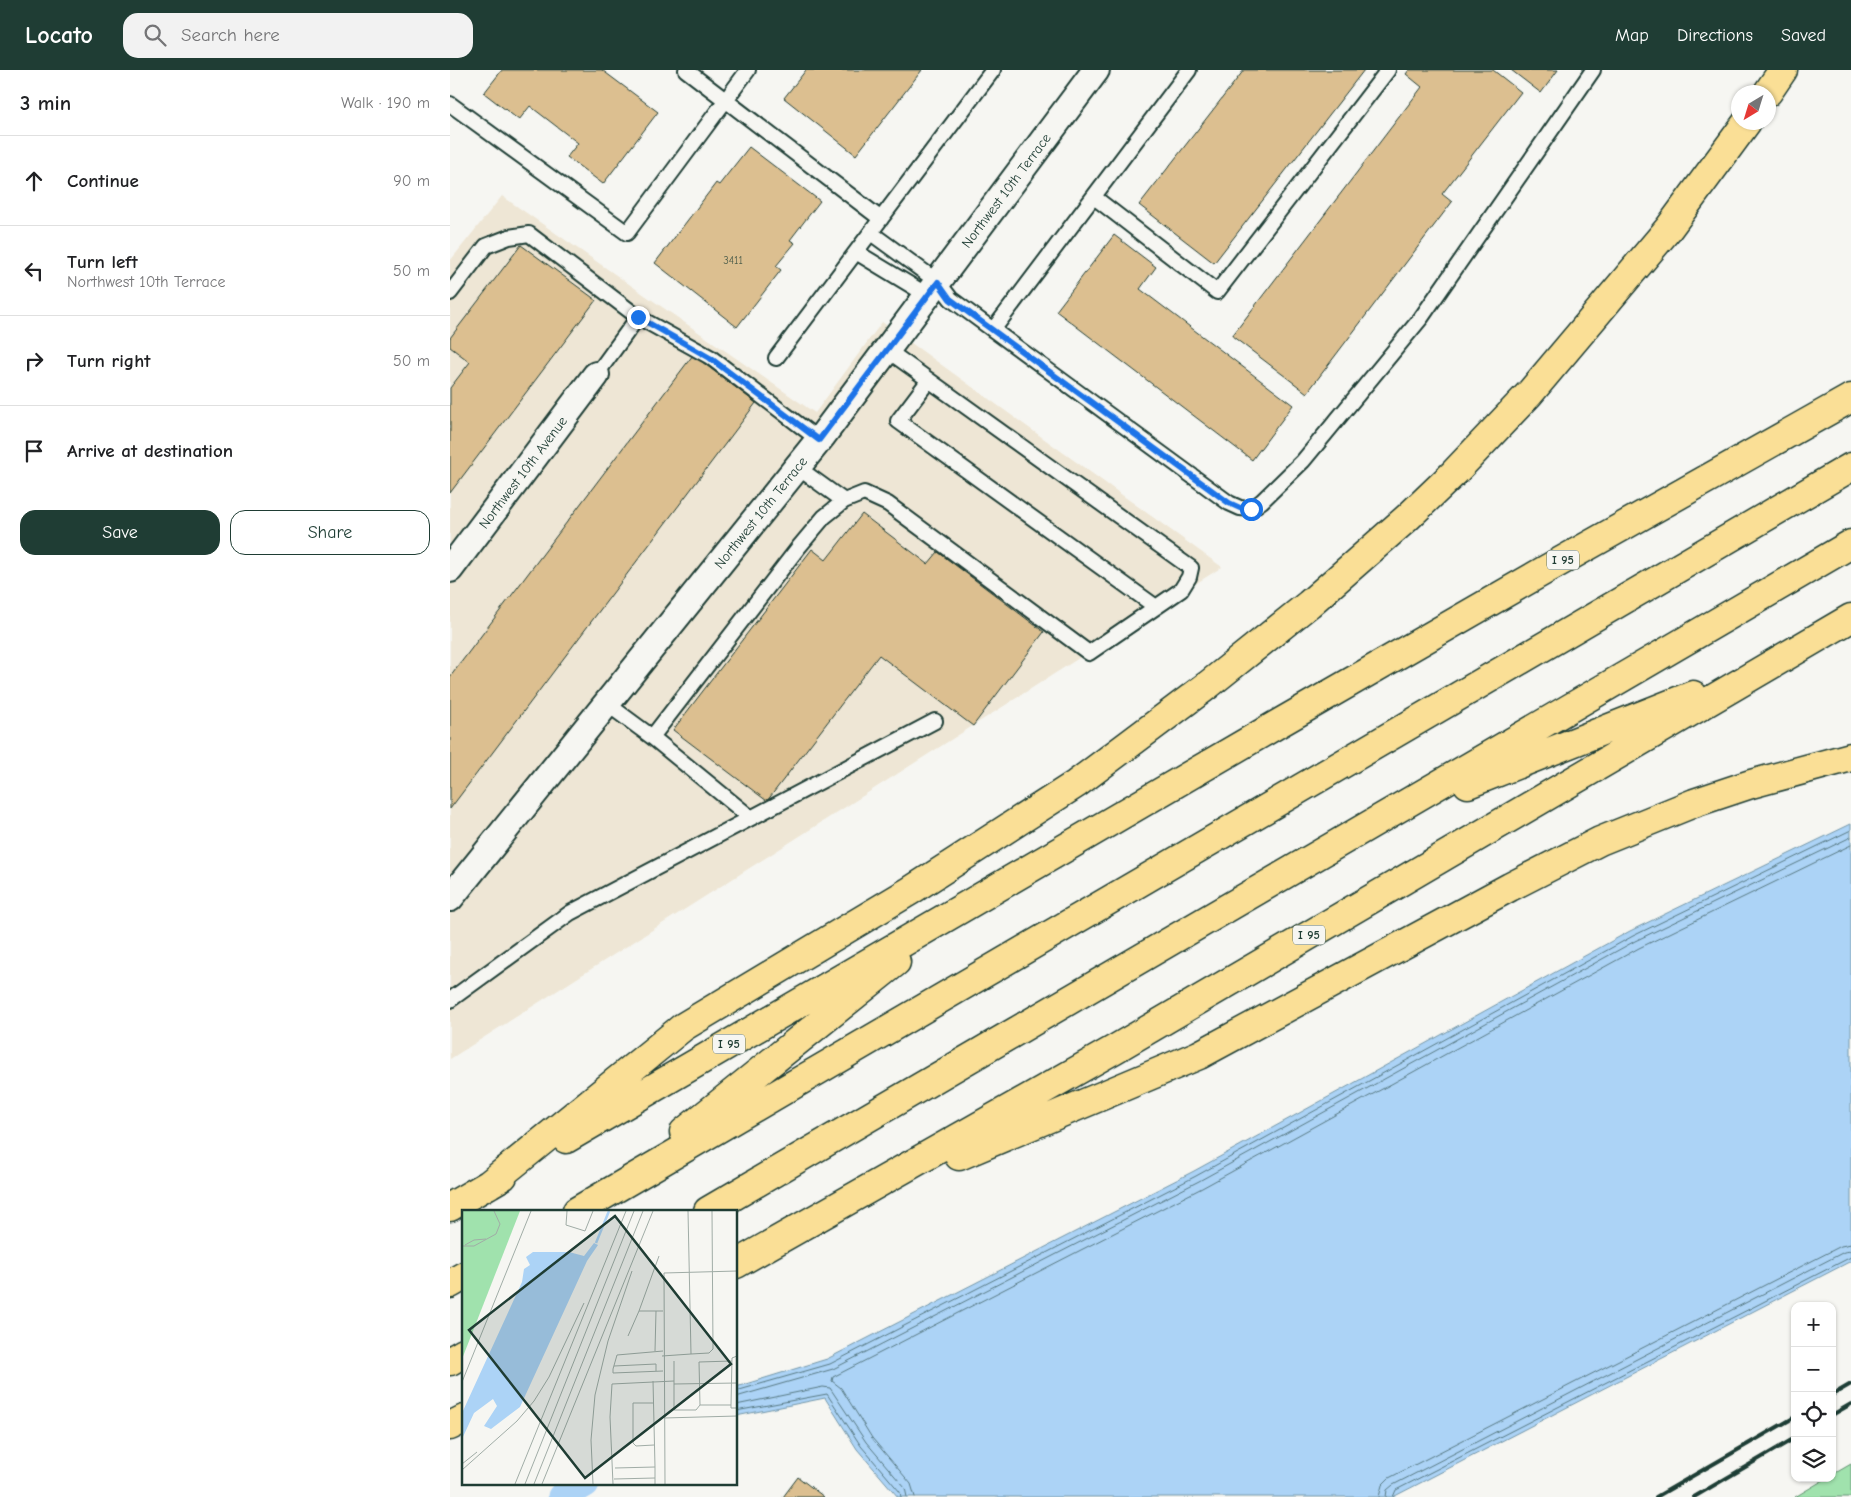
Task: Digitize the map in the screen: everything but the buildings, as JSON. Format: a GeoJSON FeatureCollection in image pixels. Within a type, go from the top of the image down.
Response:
{"type":"FeatureCollection","features":[{"type":"Feature","properties":{"kind":"highway"},"geometry":{"type":"LineString","coordinates":[[1773,85],[1783,70]]}},
{"type":"Feature","properties":{"kind":"highway"},"geometry":{"type":"LineString","coordinates":[[488,1185],[683,1027],[910,891],[1076,784],[1208,685],[1309,604],[1407,518],[1454,473],[1530,393],[1669,228],[1741,130]]}},
{"type":"Feature","properties":{"kind":"highway","name":"I 95"},"geometry":{"type":"LineString","coordinates":[[450,1207],[1547,569],[1851,398]]}},
{"type":"Feature","properties":{"kind":"highway"},"geometry":{"type":"LineString","coordinates":[[579,1210],[1851,467]]}},
{"type":"Feature","properties":{"kind":"highway"},"geometry":{"type":"LineString","coordinates":[[710,1210],[1851,544]]}},
{"type":"Feature","properties":{"kind":"highway","name":"I 95"},"geometry":{"type":"LineString","coordinates":[[738,1263],[1106,1054],[1851,618]]}},
{"type":"Feature","properties":{"kind":"highway"},"geometry":{"type":"LineString","coordinates":[[1383,817],[1776,662]]}},
{"type":"Feature","properties":{"kind":"highway"},"geometry":{"type":"LineString","coordinates":[[840,1206],[1199,1055],[1525,879],[1600,841],[1713,797],[1851,757]]}},
{"type":"Feature","properties":{"kind":"highway"},"geometry":{"type":"LineString","coordinates":[[611,1191],[969,904]]}},
{"type":"Feature","properties":{"kind":"highway"},"geometry":{"type":"LineString","coordinates":[[450,1284],[462,1277]]}},
{"type":"Feature","properties":{"kind":"highway"},"geometry":{"type":"LineString","coordinates":[[450,1361],[462,1354]]}},
{"type":"Feature","properties":{"kind":"highway"},"geometry":{"type":"LineString","coordinates":[[450,1426],[462,1420]]}},
{"type":"Feature","properties":{"kind":"street","name":"Northwest 10th Terrace"},"geometry":{"type":"LineString","coordinates":[[450,898],[819,440],[1096,70]]}},
{"type":"Feature","properties":{"kind":"street","name":"Northwest 10th Avenue"},"geometry":{"type":"LineString","coordinates":[[450,569],[596,375]]}},
{"type":"Feature","properties":{"kind":"lane"},"geometry":{"type":"LineString","coordinates":[[686,70],[881,219]]}},
{"type":"Feature","properties":{"kind":"lane"},"geometry":{"type":"LineString","coordinates":[[450,104],[627,233],[748,70]]}},
{"type":"Feature","properties":{"kind":"lane"},"geometry":{"type":"LineString","coordinates":[[776,358],[993,70]]}},
{"type":"Feature","properties":{"kind":"lane"},"geometry":{"type":"LineString","coordinates":[[993,330],[1189,70]]}},
{"type":"Feature","properties":{"kind":"lane"},"geometry":{"type":"LineString","coordinates":[[1094,197],[1216,292],[1388,70]]}},
{"type":"Feature","properties":{"kind":"lane"},"geometry":{"type":"LineString","coordinates":[[856,252],[933,288],[950,299],[1229,503],[1240,508],[1251,509],[1262,501],[1303,461],[1421,318],[1593,70]]}},
{"type":"Feature","properties":{"kind":"lane"},"geometry":{"type":"LineString","coordinates":[[871,233],[933,288]]}},
{"type":"Feature","properties":{"kind":"lane"},"geometry":{"type":"LineString","coordinates":[[450,292],[486,246],[509,236],[528,234],[638,317],[710,358],[819,440]]}},
{"type":"Feature","properties":{"kind":"lane"},"geometry":{"type":"LineString","coordinates":[[596,375],[638,317]]}},
{"type":"Feature","properties":{"kind":"lane"},"geometry":{"type":"LineString","coordinates":[[652,737],[798,548],[824,518],[844,501],[864,493],[888,504],[1089,653],[1181,590],[1189,577],[1190,568],[887,350]]}},
{"type":"Feature","properties":{"kind":"lane"},"geometry":{"type":"LineString","coordinates":[[929,380],[898,421],[1156,607]]}},
{"type":"Feature","properties":{"kind":"lane"},"geometry":{"type":"LineString","coordinates":[[797,467],[844,501]]}},
{"type":"Feature","properties":{"kind":"lane"},"geometry":{"type":"LineString","coordinates":[[606,703],[652,737],[751,818]]}},
{"type":"Feature","properties":{"kind":"lane"},"geometry":{"type":"LineString","coordinates":[[450,1000],[570,913],[935,721]]}},
{"type":"Feature","properties":{"kind":"shaded area"},"geometry":{"type":"Polygon","coordinates":[[[502,196],[815,413],[882,322],[1222,567],[450,1059],[450,261],[502,196]]]}},
{"type":"Feature","properties":{"kind":"green space"},"geometry":{"type":"Polygon","coordinates":[[[1851,1464],[1851,1497],[1795,1497],[1820,1482],[1836,1482],[1836,1473],[1851,1464]]]}},
{"type":"Feature","properties":{"kind":"water"},"geometry":{"type":"Polygon","coordinates":[[[1851,824],[1851,1261],[1393,1497],[898,1497],[857,1449],[825,1398],[738,1416],[738,1386],[827,1359],[1194,1171],[1630,931],[1851,824]]]}},
{"type":"Feature","properties":{"kind":"waterway"},"geometry":{"type":"LineString","coordinates":[[562,1497],[583,1484]]}},
{"type":"Feature","properties":{"kind":"railway"},"geometry":{"type":"LineString","coordinates":[[1836,1393],[1851,1384]]}},
{"type":"Feature","properties":{"kind":"railway"},"geometry":{"type":"LineString","coordinates":[[1836,1413],[1851,1404]]}},
{"type":"Feature","properties":{"kind":"railway"},"geometry":{"type":"LineString","coordinates":[[1656,1497],[1791,1419]]}},
{"type":"Feature","properties":{"kind":"railway"},"geometry":{"type":"LineString","coordinates":[[1694,1497],[1791,1440]]}},
{"type":"Feature","properties":{"kind":"route"},"geometry":{"type":"LineString","coordinates":[[638,317],[710,358],[819,440],[938,282],[950,299],[1229,503],[1240,508],[1251,509]]}}]}
